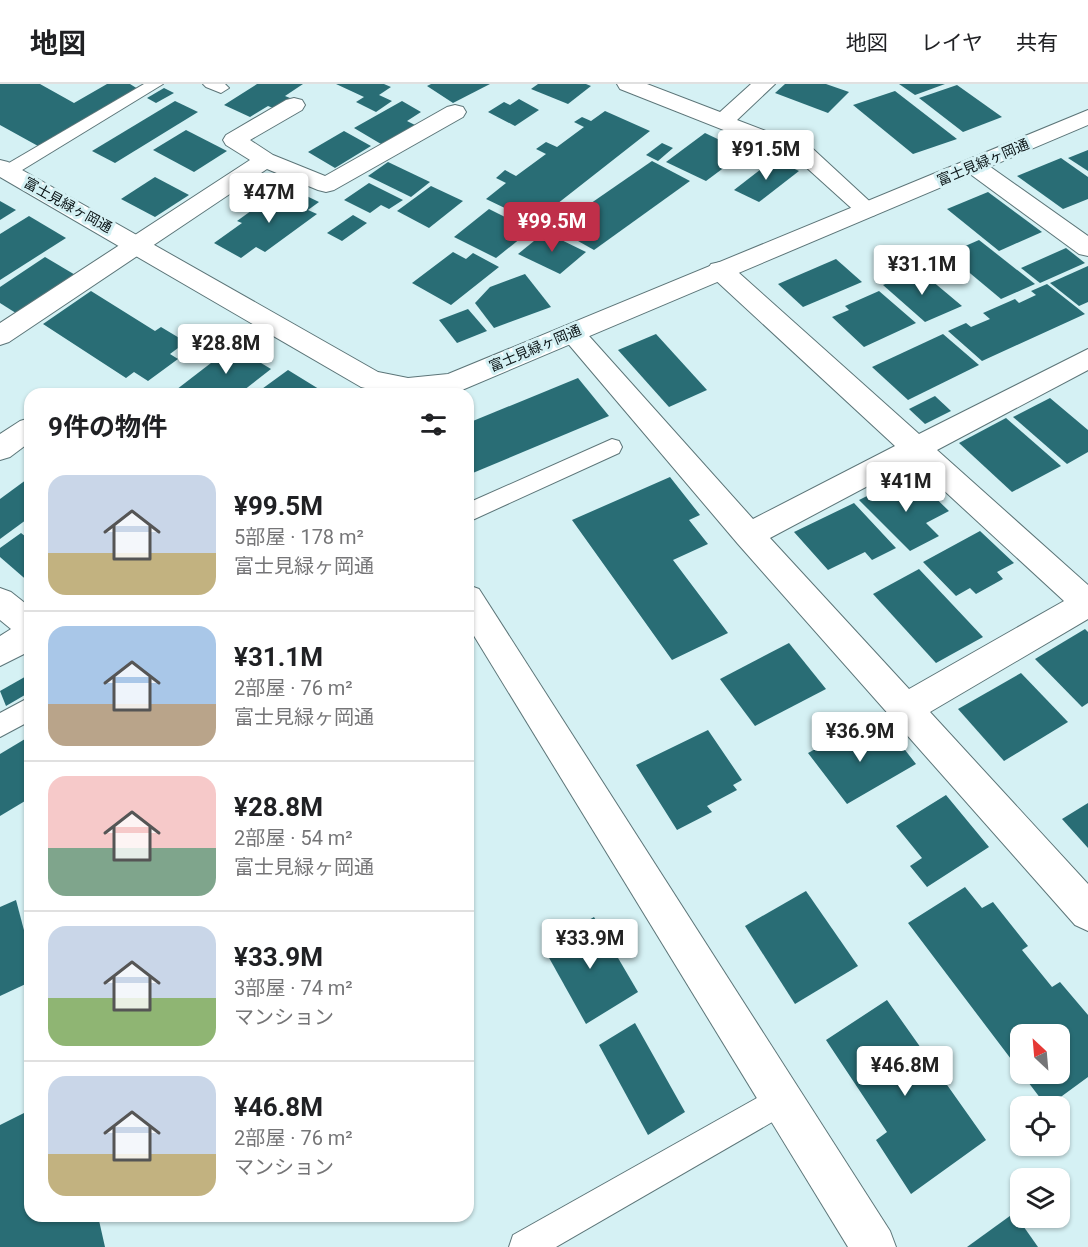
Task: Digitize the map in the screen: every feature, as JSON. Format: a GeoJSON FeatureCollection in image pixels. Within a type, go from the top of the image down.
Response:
{"type":"FeatureCollection","features":[{"type":"Feature","properties":{"kind":"street"},"geometry":{"type":"LineString","coordinates":[[628,84],[805,154],[867,210]]}},
{"type":"Feature","properties":{"kind":"street"},"geometry":{"type":"LineString","coordinates":[[723,121],[764,84]]}},
{"type":"Feature","properties":{"kind":"street"},"geometry":{"type":"LineString","coordinates":[[294,105],[234,140],[265,160],[326,185],[455,112]]}},
{"type":"Feature","properties":{"kind":"street","name":"富士見緑ヶ岡通"},"geometry":{"type":"LineString","coordinates":[[423,388],[452,383],[1088,117]]}},
{"type":"Feature","properties":{"kind":"street"},"geometry":{"type":"LineString","coordinates":[[0,336],[265,160]]}},
{"type":"Feature","properties":{"kind":"street"},"geometry":{"type":"LineString","coordinates":[[974,166],[1088,248]]}},
{"type":"Feature","properties":{"kind":"street","name":"富士見緑ヶ岡通"},"geometry":{"type":"LineString","coordinates":[[4,169],[137,244],[286,333],[371,380],[396,388]]}},
{"type":"Feature","properties":{"kind":"street"},"geometry":{"type":"LineString","coordinates":[[720,270],[916,450],[1088,603],[905,709]]}},
{"type":"Feature","properties":{"kind":"street"},"geometry":{"type":"LineString","coordinates":[[572,333],[749,536],[1088,912]]}},
{"type":"Feature","properties":{"kind":"street"},"geometry":{"type":"LineString","coordinates":[[749,536],[1088,358]]}},
{"type":"Feature","properties":{"kind":"street"},"geometry":{"type":"LineString","coordinates":[[0,449],[24,432]]}},
{"type":"Feature","properties":{"kind":"street"},"geometry":{"type":"LineString","coordinates":[[0,601],[24,621]]}},
{"type":"Feature","properties":{"kind":"street"},"geometry":{"type":"LineString","coordinates":[[474,608],[874,1247]]}},
{"type":"Feature","properties":{"kind":"street"},"geometry":{"type":"LineString","coordinates":[[0,652],[24,638]]}},
{"type":"Feature","properties":{"kind":"lane"},"geometry":{"type":"LineString","coordinates":[[4,169],[155,84]]}},
{"type":"Feature","properties":{"kind":"lane"},"geometry":{"type":"LineString","coordinates":[[474,510],[612,447]]}},
{"type":"Feature","properties":{"kind":"lane"},"geometry":{"type":"LineString","coordinates":[[0,726],[24,712]]}},
{"type":"Feature","properties":{"kind":"lane"},"geometry":{"type":"LineString","coordinates":[[525,1247],[782,1099]]}},
{"type":"Feature","properties":{"kind":"building"},"geometry":{"type":"Polygon","coordinates":[[[0,84],[40,84],[74,103],[107,84],[130,84],[138,89],[38,146],[0,125],[0,84]]]}},
{"type":"Feature","properties":{"kind":"building"},"geometry":{"type":"Polygon","coordinates":[[[257,84],[303,84],[285,96],[290,98],[273,108],[268,106],[250,117],[224,105],[257,84]]]}},
{"type":"Feature","properties":{"kind":"building"},"geometry":{"type":"Polygon","coordinates":[[[336,84],[384,84],[391,87],[379,95],[392,101],[376,112],[356,102],[364,97],[336,84]]]}},
{"type":"Feature","properties":{"kind":"building"},"geometry":{"type":"Polygon","coordinates":[[[431,84],[490,84],[453,103],[427,86],[431,84]]]}},
{"type":"Feature","properties":{"kind":"building"},"geometry":{"type":"Polygon","coordinates":[[[538,84],[586,84],[591,86],[568,104],[531,89],[538,84]]]}},
{"type":"Feature","properties":{"kind":"building"},"geometry":{"type":"Polygon","coordinates":[[[785,84],[826,84],[849,92],[828,113],[775,93],[785,84]]]}},
{"type":"Feature","properties":{"kind":"building"},"geometry":{"type":"Polygon","coordinates":[[[899,84],[945,84],[915,95],[899,84]]]}},
{"type":"Feature","properties":{"kind":"building"},"geometry":{"type":"Polygon","coordinates":[[[957,85],[1002,117],[963,132],[919,98],[957,85]]]}},
{"type":"Feature","properties":{"kind":"building"},"geometry":{"type":"Polygon","coordinates":[[[164,88],[174,93],[156,103],[147,98],[164,88]]]}},
{"type":"Feature","properties":{"kind":"building"},"geometry":{"type":"Polygon","coordinates":[[[895,91],[957,139],[913,154],[853,105],[895,91]]]}},
{"type":"Feature","properties":{"kind":"building"},"geometry":{"type":"Polygon","coordinates":[[[519,99],[539,110],[515,126],[488,112],[504,102],[510,105],[519,99]]]}},
{"type":"Feature","properties":{"kind":"building"},"geometry":{"type":"Polygon","coordinates":[[[175,101],[198,112],[115,163],[92,151],[175,101]]]}},
{"type":"Feature","properties":{"kind":"building"},"geometry":{"type":"Polygon","coordinates":[[[402,101],[421,112],[407,121],[415,125],[381,144],[354,128],[402,101]]]}},
{"type":"Feature","properties":{"kind":"building"},"geometry":{"type":"Polygon","coordinates":[[[605,111],[650,131],[534,222],[486,199],[506,183],[496,178],[505,170],[516,176],[546,154],[536,149],[546,142],[557,147],[584,127],[574,122],[582,117],[591,121],[605,111]]]}},
{"type":"Feature","properties":{"kind":"building"},"geometry":{"type":"Polygon","coordinates":[[[186,130],[227,151],[194,172],[153,150],[186,130]]]}},
{"type":"Feature","properties":{"kind":"building"},"geometry":{"type":"Polygon","coordinates":[[[344,131],[371,146],[335,168],[308,152],[344,131]]]}},
{"type":"Feature","properties":{"kind":"building"},"geometry":{"type":"Polygon","coordinates":[[[705,133],[745,152],[706,181],[666,162],[705,133]]]}},
{"type":"Feature","properties":{"kind":"building"},"geometry":{"type":"Polygon","coordinates":[[[662,143],[673,148],[658,161],[646,155],[662,143]]]}},
{"type":"Feature","properties":{"kind":"building"},"geometry":{"type":"Polygon","coordinates":[[[1088,150],[1088,171],[1068,158],[1088,150]]]}},
{"type":"Feature","properties":{"kind":"building"},"geometry":{"type":"Polygon","coordinates":[[[1061,158],[1088,177],[1088,199],[1063,209],[1017,176],[1061,158]]]}},
{"type":"Feature","properties":{"kind":"building"},"geometry":{"type":"Polygon","coordinates":[[[774,159],[799,171],[759,202],[734,190],[774,159]]]}},
{"type":"Feature","properties":{"kind":"building"},"geometry":{"type":"Polygon","coordinates":[[[652,161],[690,181],[594,250],[555,228],[652,161]]]}},
{"type":"Feature","properties":{"kind":"building"},"geometry":{"type":"Polygon","coordinates":[[[388,162],[430,182],[411,197],[368,176],[388,162]]]}},
{"type":"Feature","properties":{"kind":"building"},"geometry":{"type":"Polygon","coordinates":[[[155,177],[189,195],[155,217],[121,199],[155,177]]]}},
{"type":"Feature","properties":{"kind":"building"},"geometry":{"type":"Polygon","coordinates":[[[369,183],[403,200],[389,209],[381,205],[370,213],[344,200],[369,183]]]}},
{"type":"Feature","properties":{"kind":"building"},"geometry":{"type":"Polygon","coordinates":[[[431,186],[463,201],[429,228],[397,211],[431,186]]]}},
{"type":"Feature","properties":{"kind":"building"},"geometry":{"type":"Polygon","coordinates":[[[290,188],[319,202],[308,210],[317,214],[265,252],[256,247],[241,258],[214,243],[242,223],[237,221],[266,200],[270,202],[290,188]]]}},
{"type":"Feature","properties":{"kind":"building"},"geometry":{"type":"Polygon","coordinates":[[[988,192],[1042,232],[999,251],[947,209],[988,192]]]}},
{"type":"Feature","properties":{"kind":"building"},"geometry":{"type":"Polygon","coordinates":[[[0,201],[16,210],[0,220],[0,201]]]}},
{"type":"Feature","properties":{"kind":"building"},"geometry":{"type":"Polygon","coordinates":[[[489,209],[531,230],[496,258],[454,237],[489,209]]]}},
{"type":"Feature","properties":{"kind":"building"},"geometry":{"type":"Polygon","coordinates":[[[353,215],[367,223],[342,241],[327,233],[353,215]]]}},
{"type":"Feature","properties":{"kind":"building"},"geometry":{"type":"Polygon","coordinates":[[[29,216],[66,238],[0,280],[0,234],[29,216]]]}},
{"type":"Feature","properties":{"kind":"building"},"geometry":{"type":"Polygon","coordinates":[[[545,232],[586,252],[560,274],[518,254],[545,232]]]}},
{"type":"Feature","properties":{"kind":"building"},"geometry":{"type":"Polygon","coordinates":[[[979,240],[1035,284],[1001,299],[947,254],[979,240]]]}},
{"type":"Feature","properties":{"kind":"building"},"geometry":{"type":"Polygon","coordinates":[[[1066,248],[1085,263],[1040,283],[1021,268],[1066,248]]]}},
{"type":"Feature","properties":{"kind":"building"},"geometry":{"type":"Polygon","coordinates":[[[453,252],[466,259],[473,253],[499,267],[451,305],[412,283],[453,252]]]}},
{"type":"Feature","properties":{"kind":"building"},"geometry":{"type":"Polygon","coordinates":[[[45,257],[77,276],[19,315],[0,303],[0,287],[45,257]]]}},
{"type":"Feature","properties":{"kind":"building"},"geometry":{"type":"Polygon","coordinates":[[[836,259],[862,282],[803,307],[778,284],[836,259]]]}},
{"type":"Feature","properties":{"kind":"building"},"geometry":{"type":"Polygon","coordinates":[[[1088,266],[1088,302],[1079,306],[1050,283],[1088,266]]]}},
{"type":"Feature","properties":{"kind":"building"},"geometry":{"type":"Polygon","coordinates":[[[919,270],[962,306],[925,322],[883,285],[919,270]]]}},
{"type":"Feature","properties":{"kind":"building"},"geometry":{"type":"Polygon","coordinates":[[[525,274],[551,307],[494,328],[475,303],[490,287],[525,274]]]}},
{"type":"Feature","properties":{"kind":"building"},"geometry":{"type":"Polygon","coordinates":[[[1047,284],[1085,314],[982,361],[948,331],[966,323],[971,327],[990,319],[983,313],[1015,299],[1019,303],[1036,295],[1031,291],[1047,284]]]}},
{"type":"Feature","properties":{"kind":"building"},"geometry":{"type":"Polygon","coordinates":[[[91,291],[155,331],[161,327],[186,342],[170,354],[178,359],[148,381],[134,372],[126,378],[43,324],[91,291]]]}},
{"type":"Feature","properties":{"kind":"building"},"geometry":{"type":"Polygon","coordinates":[[[879,291],[916,323],[864,347],[832,317],[849,310],[845,306],[879,291]]]}},
{"type":"Feature","properties":{"kind":"building"},"geometry":{"type":"Polygon","coordinates":[[[468,309],[487,331],[457,343],[439,320],[468,309]]]}},
{"type":"Feature","properties":{"kind":"building"},"geometry":{"type":"Polygon","coordinates":[[[656,334],[707,390],[669,407],[618,350],[656,334]]]}},
{"type":"Feature","properties":{"kind":"building"},"geometry":{"type":"Polygon","coordinates":[[[943,334],[979,365],[908,400],[872,367],[943,334]]]}},
{"type":"Feature","properties":{"kind":"building"},"geometry":{"type":"Polygon","coordinates":[[[233,346],[271,369],[247,388],[178,388],[233,346]]]}},
{"type":"Feature","properties":{"kind":"building"},"geometry":{"type":"Polygon","coordinates":[[[288,370],[317,388],[263,388],[288,370]]]}},
{"type":"Feature","properties":{"kind":"building"},"geometry":{"type":"Polygon","coordinates":[[[578,378],[609,416],[474,472],[474,421],[578,378]]]}},
{"type":"Feature","properties":{"kind":"building"},"geometry":{"type":"Polygon","coordinates":[[[935,396],[951,411],[925,424],[909,409],[935,396]]]}},
{"type":"Feature","properties":{"kind":"building"},"geometry":{"type":"Polygon","coordinates":[[[1050,398],[1088,430],[1088,452],[1067,464],[1013,417],[1050,398]]]}},
{"type":"Feature","properties":{"kind":"building"},"geometry":{"type":"Polygon","coordinates":[[[1006,418],[1061,466],[1012,492],[959,443],[1006,418]]]}},
{"type":"Feature","properties":{"kind":"building"},"geometry":{"type":"Polygon","coordinates":[[[670,477],[700,515],[689,520],[708,544],[673,560],[728,633],[672,660],[572,520],[670,477]]]}},
{"type":"Feature","properties":{"kind":"building"},"geometry":{"type":"Polygon","coordinates":[[[24,481],[24,521],[0,539],[0,499],[24,481]]]}},
{"type":"Feature","properties":{"kind":"building"},"geometry":{"type":"Polygon","coordinates":[[[920,483],[949,511],[926,523],[939,536],[910,551],[859,500],[887,486],[896,494],[920,483]]]}},
{"type":"Feature","properties":{"kind":"building"},"geometry":{"type":"Polygon","coordinates":[[[854,503],[896,548],[872,560],[865,552],[828,570],[794,532],[854,503]]]}},
{"type":"Feature","properties":{"kind":"building"},"geometry":{"type":"Polygon","coordinates":[[[980,531],[1014,563],[997,572],[1003,579],[976,594],[970,588],[956,596],[923,562],[980,531]]]}},
{"type":"Feature","properties":{"kind":"building"},"geometry":{"type":"Polygon","coordinates":[[[21,533],[24,535],[24,578],[0,557],[0,548],[21,533]]]}},
{"type":"Feature","properties":{"kind":"building"},"geometry":{"type":"Polygon","coordinates":[[[919,569],[983,637],[936,663],[873,594],[919,569]]]}},
{"type":"Feature","properties":{"kind":"building"},"geometry":{"type":"Polygon","coordinates":[[[1085,629],[1088,632],[1088,703],[1082,707],[1035,659],[1085,629]]]}},
{"type":"Feature","properties":{"kind":"building"},"geometry":{"type":"Polygon","coordinates":[[[789,643],[826,689],[755,726],[720,679],[789,643]]]}},
{"type":"Feature","properties":{"kind":"building"},"geometry":{"type":"Polygon","coordinates":[[[1021,673],[1068,722],[1004,761],[958,709],[1021,673]]]}},
{"type":"Feature","properties":{"kind":"building"},"geometry":{"type":"Polygon","coordinates":[[[24,677],[24,696],[6,706],[0,691],[24,677]]]}},
{"type":"Feature","properties":{"kind":"building"},"geometry":{"type":"Polygon","coordinates":[[[862,724],[883,750],[898,741],[916,764],[847,804],[808,753],[862,724]]]}},
{"type":"Feature","properties":{"kind":"building"},"geometry":{"type":"Polygon","coordinates":[[[708,730],[742,780],[733,785],[737,790],[707,806],[712,812],[677,830],[636,765],[708,730]]]}},
{"type":"Feature","properties":{"kind":"building"},"geometry":{"type":"Polygon","coordinates":[[[24,740],[24,802],[0,816],[0,754],[24,740]]]}},
{"type":"Feature","properties":{"kind":"building"},"geometry":{"type":"Polygon","coordinates":[[[946,795],[989,847],[927,887],[910,866],[922,858],[896,826],[946,795]]]}},
{"type":"Feature","properties":{"kind":"building"},"geometry":{"type":"Polygon","coordinates":[[[1088,803],[1088,848],[1062,819],[1088,803]]]}},
{"type":"Feature","properties":{"kind":"building"},"geometry":{"type":"Polygon","coordinates":[[[965,887],[982,908],[993,902],[1028,946],[1022,950],[1052,987],[1060,982],[1088,1015],[1088,1077],[1062,1096],[1039,1096],[1030,1084],[1070,1084],[1070,1024],[1010,1024],[1010,1058],[908,923],[965,887]]]}},
{"type":"Feature","properties":{"kind":"building"},"geometry":{"type":"Polygon","coordinates":[[[806,891],[858,966],[795,1004],[745,926],[806,891]]]}},
{"type":"Feature","properties":{"kind":"building"},"geometry":{"type":"Polygon","coordinates":[[[16,900],[24,930],[24,985],[0,996],[0,907],[16,900]]]}},
{"type":"Feature","properties":{"kind":"building"},"geometry":{"type":"Polygon","coordinates":[[[594,917],[638,992],[586,1024],[543,947],[594,917]]]}},
{"type":"Feature","properties":{"kind":"building"},"geometry":{"type":"Polygon","coordinates":[[[887,1000],[986,1140],[911,1194],[876,1140],[887,1132],[826,1040],[887,1000]]]}},
{"type":"Feature","properties":{"kind":"building"},"geometry":{"type":"Polygon","coordinates":[[[635,1023],[685,1112],[648,1135],[599,1045],[635,1023]]]}},
{"type":"Feature","properties":{"kind":"building"},"geometry":{"type":"Polygon","coordinates":[[[24,1113],[24,1222],[99,1222],[105,1247],[0,1247],[0,1125],[24,1113]]]}},
{"type":"Feature","properties":{"kind":"building"},"geometry":{"type":"Polygon","coordinates":[[[1010,1216],[1010,1228],[1025,1228],[1038,1247],[967,1247],[1010,1216]]]}}]}
